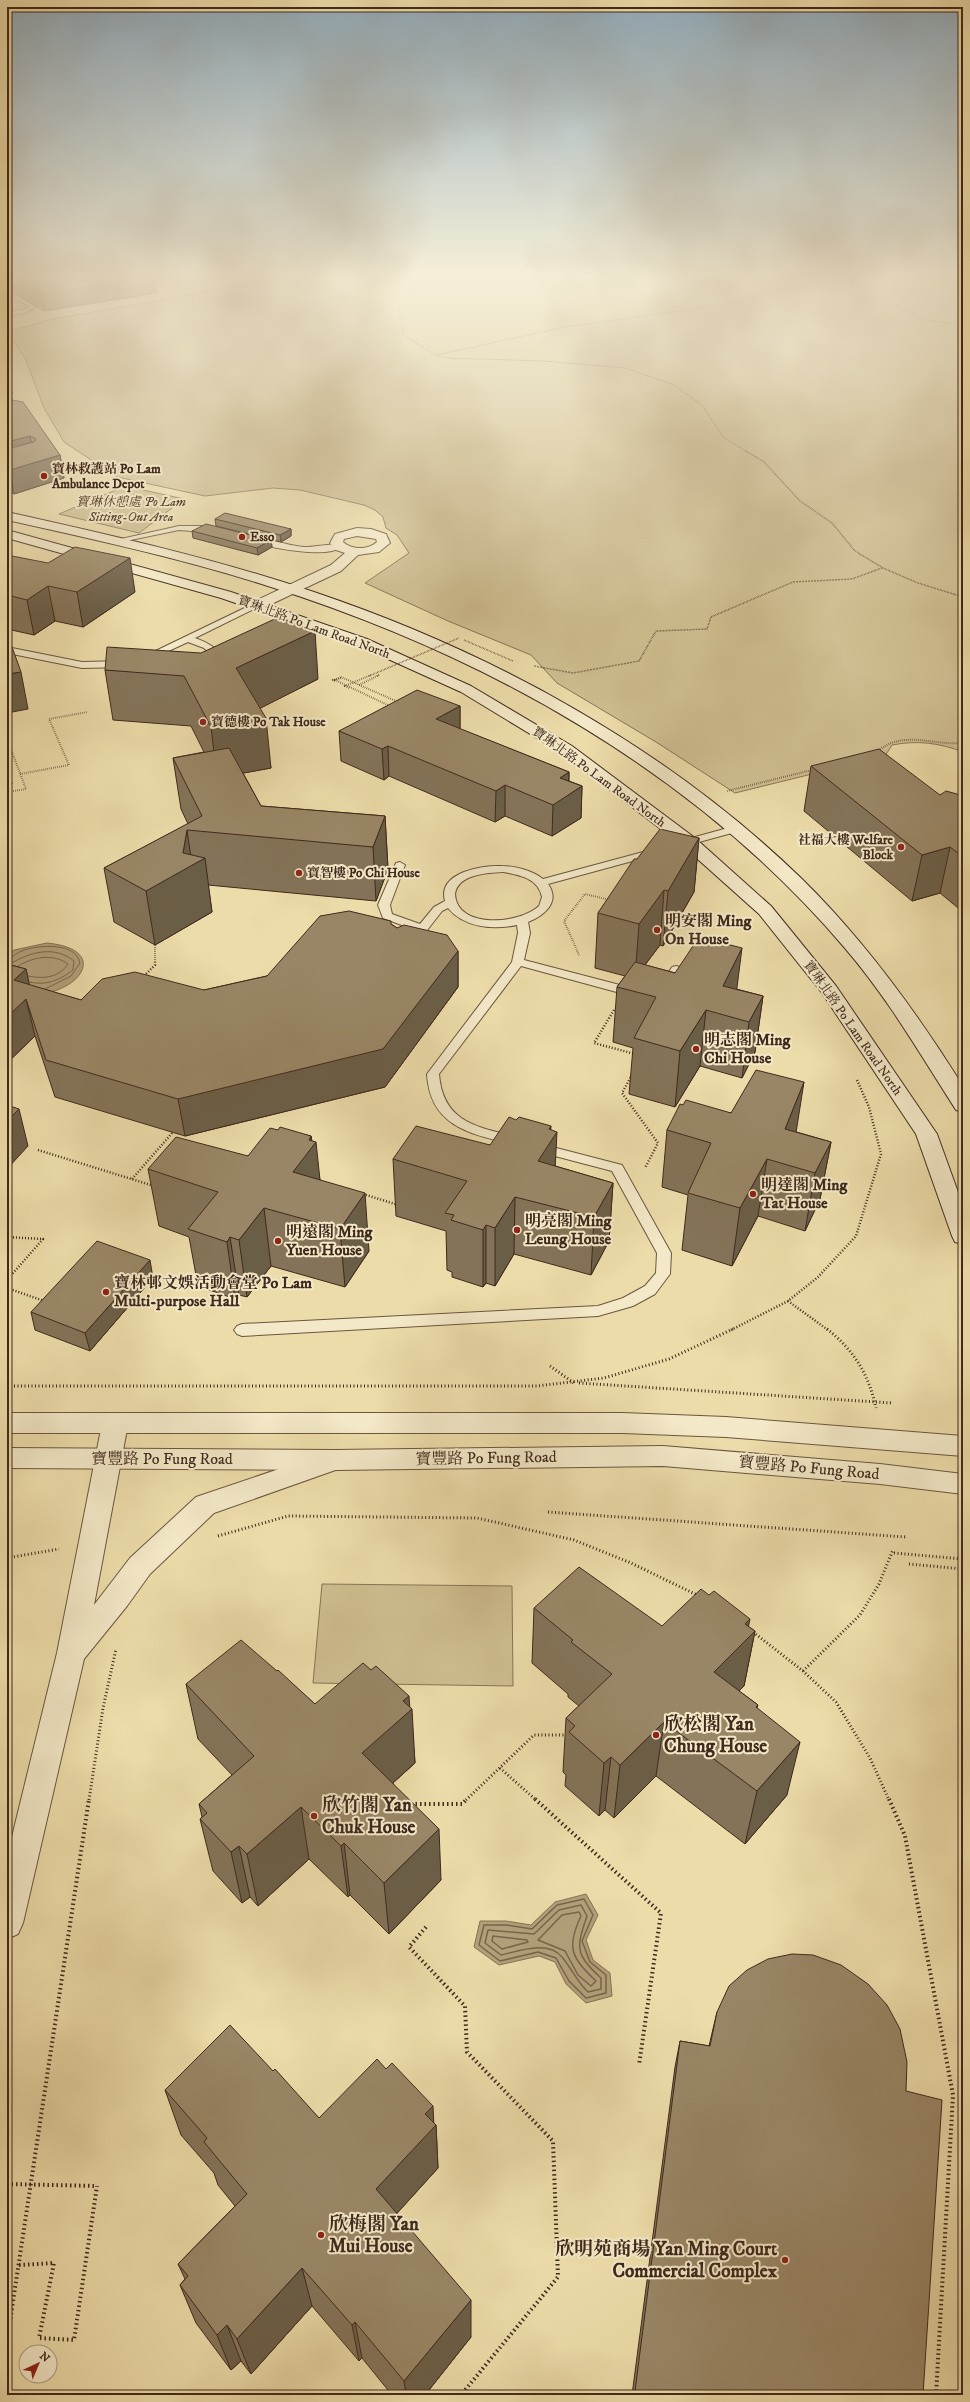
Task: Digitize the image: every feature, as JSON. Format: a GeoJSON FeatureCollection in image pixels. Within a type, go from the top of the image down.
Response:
{"type":"FeatureCollection","features":[{"type":"Feature","properties":{"kind":"main road","name":"寶琳北路 Po Lam Road North"},"geometry":{"type":"LineString","coordinates":[[7,516],[116,541],[293,590],[395,627],[504,677],[646,761],[735,829],[800,888],[849,940],[906,1012],[963,1105]]}},
{"type":"Feature","properties":{"kind":"main road"},"geometry":{"type":"LineString","coordinates":[[350,533],[371,533],[384,540],[382,546],[377,548],[355,551],[339,546],[337,540],[350,533]]}},
{"type":"Feature","properties":{"kind":"main road","name":"寶琳北路 Po Lam Road North"},"geometry":{"type":"LineString","coordinates":[[7,534],[258,605],[362,642],[466,689],[560,745],[676,846],[765,910],[829,990],[926,1134],[963,1236]]}},
{"type":"Feature","properties":{"kind":"main road"},"geometry":{"type":"LineString","coordinates":[[258,605],[293,590],[336,568],[355,551]]}},
{"type":"Feature","properties":{"kind":"main road","name":"寶豐路 Po Fung Road"},"geometry":{"type":"LineString","coordinates":[[7,1423],[115,1424],[525,1421],[622,1423],[726,1427],[963,1446]]}},
{"type":"Feature","properties":{"kind":"main road"},"geometry":{"type":"LineString","coordinates":[[7,1923],[71,1653],[115,1424]]}},
{"type":"Feature","properties":{"kind":"main road","name":"寶豐路 Po Fung Road"},"geometry":{"type":"LineString","coordinates":[[7,1458],[335,1460],[664,1456],[880,1474],[963,1484]]}},
{"type":"Feature","properties":{"kind":"main road"},"geometry":{"type":"LineString","coordinates":[[71,1653],[117,1598],[140,1566],[205,1505],[335,1460]]}},
{"type":"Feature","properties":{"kind":"lane"},"geometry":{"type":"LineString","coordinates":[[116,541],[178,526],[198,526],[229,534]]}},
{"type":"Feature","properties":{"kind":"lane"},"geometry":{"type":"LineString","coordinates":[[244,538],[299,550],[319,550],[339,546]]}},
{"type":"Feature","properties":{"kind":"lane"},"geometry":{"type":"LineString","coordinates":[[7,650],[82,665],[108,666],[135,662],[189,639],[258,605]]}},
{"type":"Feature","properties":{"kind":"lane"},"geometry":{"type":"LineString","coordinates":[[189,639],[207,646],[217,655],[212,665],[206,668]]}},
{"type":"Feature","properties":{"kind":"lane"},"geometry":{"type":"LineString","coordinates":[[541,883],[735,829]]}},
{"type":"Feature","properties":{"kind":"lane"},"geometry":{"type":"LineString","coordinates":[[400,865],[384,905],[387,916],[422,929]]}},
{"type":"Feature","properties":{"kind":"lane"},"geometry":{"type":"LineString","coordinates":[[487,870],[510,870],[531,876],[541,883],[547,890],[548,898],[546,906],[540,912],[522,921],[506,924],[479,921],[457,912],[450,903],[448,894],[452,886],[472,873],[487,870]]}},
{"type":"Feature","properties":{"kind":"lane"},"geometry":{"type":"LineString","coordinates":[[408,947],[438,909],[450,903]]}},
{"type":"Feature","properties":{"kind":"lane"},"geometry":{"type":"LineString","coordinates":[[242,1330],[598,1311],[628,1302],[650,1290],[663,1274],[664,1253],[617,1168],[481,1132],[462,1124],[447,1114],[436,1102],[432,1088],[433,1074],[518,962],[524,933],[522,921]]}},
{"type":"Feature","properties":{"kind":"lane"},"geometry":{"type":"LineString","coordinates":[[518,962],[644,996]]}},
{"type":"Feature","properties":{"kind":"lane"},"geometry":{"type":"LineString","coordinates":[[657,999],[676,970],[710,978]]}},
{"type":"Feature","properties":{"kind":"path"},"geometry":{"type":"LineString","coordinates":[[678,388],[702,405],[723,437],[764,462],[800,501],[832,523],[855,551],[883,568],[918,583],[963,597]]}},
{"type":"Feature","properties":{"kind":"path"},"geometry":{"type":"LineString","coordinates":[[531,665],[574,673],[639,661],[656,631],[707,628],[710,617],[793,582],[852,579],[883,568]]}},
{"type":"Feature","properties":{"kind":"path"},"geometry":{"type":"LineString","coordinates":[[346,686],[459,638]]}},
{"type":"Feature","properties":{"kind":"path"},"geometry":{"type":"LineString","coordinates":[[464,640],[517,663]]}},
{"type":"Feature","properties":{"kind":"path"},"geometry":{"type":"LineString","coordinates":[[382,664],[394,670]]}},
{"type":"Feature","properties":{"kind":"path"},"geometry":{"type":"LineString","coordinates":[[359,685],[389,671]]}},
{"type":"Feature","properties":{"kind":"path"},"geometry":{"type":"LineString","coordinates":[[341,677],[359,685],[412,708],[403,712],[335,680],[341,677]]}},
{"type":"Feature","properties":{"kind":"path"},"geometry":{"type":"LineString","coordinates":[[340,678],[412,709],[403,713],[346,686],[334,680],[340,678]]}},
{"type":"Feature","properties":{"kind":"path"},"geometry":{"type":"LineString","coordinates":[[346,686],[353,684]]}},
{"type":"Feature","properties":{"kind":"path"},"geometry":{"type":"LineString","coordinates":[[20,774],[69,765],[49,719],[88,712]]}},
{"type":"Feature","properties":{"kind":"path"},"geometry":{"type":"LineString","coordinates":[[874,755],[883,745],[906,738],[954,745],[963,743]]}},
{"type":"Feature","properties":{"kind":"path"},"geometry":{"type":"LineString","coordinates":[[7,739],[26,789],[7,792]]}},
{"type":"Feature","properties":{"kind":"path"},"geometry":{"type":"LineString","coordinates":[[721,792],[813,770]]}},
{"type":"Feature","properties":{"kind":"path"},"geometry":{"type":"LineString","coordinates":[[141,980],[155,965],[155,945]]}},
{"type":"Feature","properties":{"kind":"path"},"geometry":{"type":"LineString","coordinates":[[7,1386],[537,1386],[574,1383],[634,1371],[669,1359],[700,1346],[788,1301],[818,1277],[856,1236],[881,1154],[869,1107],[856,1077]]}},
{"type":"Feature","properties":{"kind":"path"},"geometry":{"type":"LineString","coordinates":[[132,1179],[173,1132]]}},
{"type":"Feature","properties":{"kind":"path"},"geometry":{"type":"LineString","coordinates":[[7,1237],[43,1239],[7,1280]]}},
{"type":"Feature","properties":{"kind":"path"},"geometry":{"type":"LineString","coordinates":[[7,1288],[50,1303]]}},
{"type":"Feature","properties":{"kind":"path"},"geometry":{"type":"LineString","coordinates":[[788,1301],[845,1344],[866,1373],[872,1386],[876,1408]]}},
{"type":"Feature","properties":{"kind":"path"},"geometry":{"type":"LineString","coordinates":[[550,1366],[574,1383],[892,1403]]}},
{"type":"Feature","properties":{"kind":"path"},"geometry":{"type":"LineString","coordinates":[[548,1512],[906,1538]]}},
{"type":"Feature","properties":{"kind":"path"},"geometry":{"type":"LineString","coordinates":[[213,1537],[288,1516],[477,1518],[574,1540],[631,1563],[702,1598]]}},
{"type":"Feature","properties":{"kind":"path"},"geometry":{"type":"LineString","coordinates":[[7,1558],[53,1550],[92,1547]]}},
{"type":"Feature","properties":{"kind":"path"},"geometry":{"type":"LineString","coordinates":[[803,1671],[860,1615],[879,1584],[894,1551],[963,1559]]}},
{"type":"Feature","properties":{"kind":"path"},"geometry":{"type":"LineString","coordinates":[[909,1564],[963,1569]]}},
{"type":"Feature","properties":{"kind":"path"},"geometry":{"type":"LineString","coordinates":[[746,1628],[803,1671],[836,1702],[870,1758],[905,1836],[953,2095],[936,2395]]}},
{"type":"Feature","properties":{"kind":"path"},"geometry":{"type":"LineString","coordinates":[[7,2341],[103,1708],[118,1641]]}},
{"type":"Feature","properties":{"kind":"path"},"geometry":{"type":"LineString","coordinates":[[408,1804],[462,1804],[534,1735],[572,1735]]}},
{"type":"Feature","properties":{"kind":"path"},"geometry":{"type":"LineString","coordinates":[[500,1768],[660,1913],[639,2064]]}},
{"type":"Feature","properties":{"kind":"path"},"geometry":{"type":"LineString","coordinates":[[426,1927],[409,1947],[465,2006],[467,2052],[553,2141],[558,2277],[460,2395]]}},
{"type":"Feature","properties":{"kind":"path"},"geometry":{"type":"LineString","coordinates":[[7,2184],[97,2186],[74,2340],[39,2338],[54,2263],[19,2265]]}},
{"type":"Feature","properties":{"kind":"green space"},"geometry":{"type":"Polygon","coordinates":[[[36,388],[963,388],[963,752],[946,746],[928,743],[901,743],[892,745],[885,756],[735,793],[656,742],[557,683],[531,655],[448,621],[365,583],[409,553],[397,535],[386,528],[383,517],[375,510],[364,505],[300,490],[273,488],[205,496],[117,477],[64,442],[44,408],[36,388]]]}},
{"type":"Feature","properties":{"kind":"green space","name":"寶琳休憩處 Po Lam Sitting-Out Area"},"geometry":{"type":"Polygon","coordinates":[[[125,486],[184,499],[139,533],[59,514],[125,486]]]}},
{"type":"Feature","properties":{"kind":"green space"},"geometry":{"type":"Polygon","coordinates":[[[322,1584],[512,1586],[513,1686],[313,1683],[322,1584]]]}},
{"type":"Feature","properties":{"kind":"water"},"geometry":{"type":"Polygon","coordinates":[[[47,943],[66,947],[78,953],[83,961],[82,969],[77,978],[54,991],[39,994],[27,992],[7,985],[7,956],[14,950],[47,943]]]}},
{"type":"Feature","properties":{"kind":"water"},"geometry":{"type":"Polygon","coordinates":[[[586,1894],[598,1915],[586,1940],[593,1960],[610,1973],[612,1996],[586,2003],[566,1984],[555,1962],[539,1956],[499,1965],[474,1947],[480,1921],[506,1921],[531,1925],[555,1902],[586,1894]]]}},
{"type":"Feature","properties":{"kind":"building"},"geometry":{"type":"Polygon","coordinates":[[[7,399],[23,402],[60,455],[10,470],[7,469],[7,449],[34,442],[36,439],[30,436],[7,442],[7,399]]]}},
{"type":"Feature","properties":{"kind":"building"},"geometry":{"type":"Polygon","coordinates":[[[225,513],[291,529],[280,535],[215,519],[225,513]]]}},
{"type":"Feature","properties":{"kind":"building"},"geometry":{"type":"Polygon","coordinates":[[[206,524],[271,540],[257,548],[192,531],[206,524]]]}},
{"type":"Feature","properties":{"kind":"building"},"geometry":{"type":"Polygon","coordinates":[[[75,547],[130,558],[77,592],[48,586],[27,600],[7,595],[7,555],[48,563],[75,547]]]}},
{"type":"Feature","properties":{"kind":"building"},"geometry":{"type":"Polygon","coordinates":[[[279,617],[315,631],[236,668],[266,718],[211,727],[184,676],[105,670],[107,647],[201,653],[279,617]]]}},
{"type":"Feature","properties":{"kind":"building"},"geometry":{"type":"Polygon","coordinates":[[[7,633],[21,672],[7,674],[7,633]]]}},
{"type":"Feature","properties":{"kind":"building"},"geometry":{"type":"Polygon","coordinates":[[[417,690],[460,706],[436,719],[569,772],[560,778],[582,786],[553,805],[505,785],[496,791],[388,746],[382,749],[339,731],[417,690]]]}},
{"type":"Feature","properties":{"kind":"building"},"geometry":{"type":"Polygon","coordinates":[[[229,748],[261,806],[385,816],[373,847],[187,830],[183,853],[205,858],[146,891],[104,868],[202,816],[173,758],[229,748]]]}},
{"type":"Feature","properties":{"kind":"building"},"geometry":{"type":"Polygon","coordinates":[[[879,749],[940,795],[946,791],[957,794],[963,799],[963,857],[950,847],[922,855],[811,766],[879,749]]]}},
{"type":"Feature","properties":{"kind":"building"},"geometry":{"type":"Polygon","coordinates":[[[660,829],[699,838],[668,891],[664,890],[639,924],[598,913],[634,859],[637,859],[660,829]]]}},
{"type":"Feature","properties":{"kind":"building"},"geometry":{"type":"Polygon","coordinates":[[[349,911],[391,921],[391,924],[397,928],[404,925],[447,935],[458,951],[383,1049],[178,1099],[46,1060],[26,999],[7,1017],[7,964],[26,969],[14,980],[81,1000],[102,979],[135,972],[204,990],[267,976],[320,916],[349,911]]]}},
{"type":"Feature","properties":{"kind":"building"},"geometry":{"type":"Polygon","coordinates":[[[699,937],[742,948],[723,986],[763,996],[749,1022],[706,1010],[680,1051],[634,1038],[656,997],[617,987],[635,962],[675,973],[699,937]]]}},
{"type":"Feature","properties":{"kind":"building"},"geometry":{"type":"Polygon","coordinates":[[[756,1070],[804,1082],[785,1129],[831,1142],[815,1173],[767,1159],[740,1208],[688,1193],[711,1143],[667,1130],[680,1104],[683,1105],[686,1100],[731,1113],[756,1070]]]}},
{"type":"Feature","properties":{"kind":"building"},"geometry":{"type":"Polygon","coordinates":[[[7,1105],[19,1109],[7,1121],[7,1105]]]}},
{"type":"Feature","properties":{"kind":"building"},"geometry":{"type":"Polygon","coordinates":[[[509,1117],[516,1120],[519,1117],[551,1126],[549,1129],[557,1132],[538,1161],[613,1183],[594,1217],[515,1197],[495,1228],[486,1225],[483,1230],[451,1220],[454,1215],[445,1213],[467,1181],[393,1159],[416,1126],[490,1145],[509,1117]]]}},
{"type":"Feature","properties":{"kind":"building"},"geometry":{"type":"Polygon","coordinates":[[[280,1127],[311,1136],[309,1140],[316,1142],[293,1172],[365,1193],[340,1229],[264,1208],[239,1240],[230,1237],[227,1242],[188,1229],[218,1192],[148,1169],[176,1137],[248,1156],[270,1128],[278,1130],[280,1127]]]}},
{"type":"Feature","properties":{"kind":"building"},"geometry":{"type":"Polygon","coordinates":[[[97,1241],[150,1260],[85,1333],[31,1312],[97,1241]]]}},
{"type":"Feature","properties":{"kind":"building"},"geometry":{"type":"Polygon","coordinates":[[[579,1567],[662,1626],[701,1589],[709,1595],[714,1591],[750,1619],[745,1624],[755,1631],[714,1672],[758,1705],[756,1707],[800,1742],[757,1791],[664,1722],[620,1765],[611,1757],[604,1763],[569,1732],[575,1726],[566,1718],[612,1674],[571,1642],[573,1640],[534,1608],[579,1567]]]}},
{"type":"Feature","properties":{"kind":"building"},"geometry":{"type":"Polygon","coordinates":[[[241,1640],[277,1671],[278,1670],[315,1704],[363,1663],[371,1670],[376,1666],[409,1696],[403,1701],[412,1709],[362,1753],[439,1829],[384,1883],[344,1843],[341,1846],[301,1807],[247,1854],[239,1846],[231,1852],[200,1819],[207,1813],[199,1804],[254,1756],[186,1684],[241,1640]]]}},
{"type":"Feature","properties":{"kind":"building","name":"欣明苑商場 Yan Ming Court Commercial Complex"},"geometry":{"type":"Polygon","coordinates":[[[792,1954],[813,1955],[841,1965],[868,1984],[887,2005],[900,2029],[907,2062],[906,2091],[942,2100],[923,2395],[648,2395],[635,2391],[680,2041],[710,2046],[717,2012],[729,1986],[747,1970],[768,1959],[792,1954]]]}},
{"type":"Feature","properties":{"kind":"building","name":"欣梅閣 Yan Mui House"},"geometry":{"type":"Polygon","coordinates":[[[230,2025],[273,2071],[275,2069],[319,2118],[377,2059],[386,2069],[392,2063],[433,2106],[425,2114],[436,2125],[376,2189],[471,2300],[404,2381],[355,2322],[352,2325],[302,2268],[237,2339],[227,2325],[217,2335],[180,2285],[188,2276],[178,2264],[247,2194],[204,2142],[207,2138],[165,2090],[230,2025]]]}},
{"type":"Feature","properties":{"kind":"place","name":"寶林救護站 Po Lam Ambulance Depot"},"geometry":{"type":"Point","coordinates":[44,476]}},
{"type":"Feature","properties":{"kind":"place","name":"Esso"},"geometry":{"type":"Point","coordinates":[242,537]}},
{"type":"Feature","properties":{"kind":"place","name":"寶德樓 Po Tak House"},"geometry":{"type":"Point","coordinates":[203,722]}},
{"type":"Feature","properties":{"kind":"place","name":"社福大樓 Welfare Block"},"geometry":{"type":"Point","coordinates":[901,847]}},
{"type":"Feature","properties":{"kind":"place","name":"寶智樓 Po Chi House"},"geometry":{"type":"Point","coordinates":[299,873]}},
{"type":"Feature","properties":{"kind":"place","name":"明安閣 Ming On House"},"geometry":{"type":"Point","coordinates":[657,930]}},
{"type":"Feature","properties":{"kind":"place","name":"明志閣 Ming Chi House"},"geometry":{"type":"Point","coordinates":[696,1049]}},
{"type":"Feature","properties":{"kind":"place","name":"明達閣 Ming Tat House"},"geometry":{"type":"Point","coordinates":[753,1194]}},
{"type":"Feature","properties":{"kind":"place","name":"明亮閣 Ming Leung House"},"geometry":{"type":"Point","coordinates":[517,1230]}},
{"type":"Feature","properties":{"kind":"place","name":"明遠閣 Ming Yuen House"},"geometry":{"type":"Point","coordinates":[278,1241]}},
{"type":"Feature","properties":{"kind":"place","name":"寶林邨文娛活動會堂 Po Lam Multi-purpose Hall"},"geometry":{"type":"Point","coordinates":[106,1292]}},
{"type":"Feature","properties":{"kind":"place","name":"欣松閣 Yan Chung House"},"geometry":{"type":"Point","coordinates":[656,1735]}},
{"type":"Feature","properties":{"kind":"place","name":"欣竹閣 Yan Chuk House"},"geometry":{"type":"Point","coordinates":[314,1816]}},
{"type":"Feature","properties":{"kind":"place","name":"欣梅閣 Yan Mui House"},"geometry":{"type":"Point","coordinates":[321,2235]}},
{"type":"Feature","properties":{"kind":"place","name":"欣明苑商場 Yan Ming Court Commercial Complex"},"geometry":{"type":"Point","coordinates":[785,2260]}}]}
